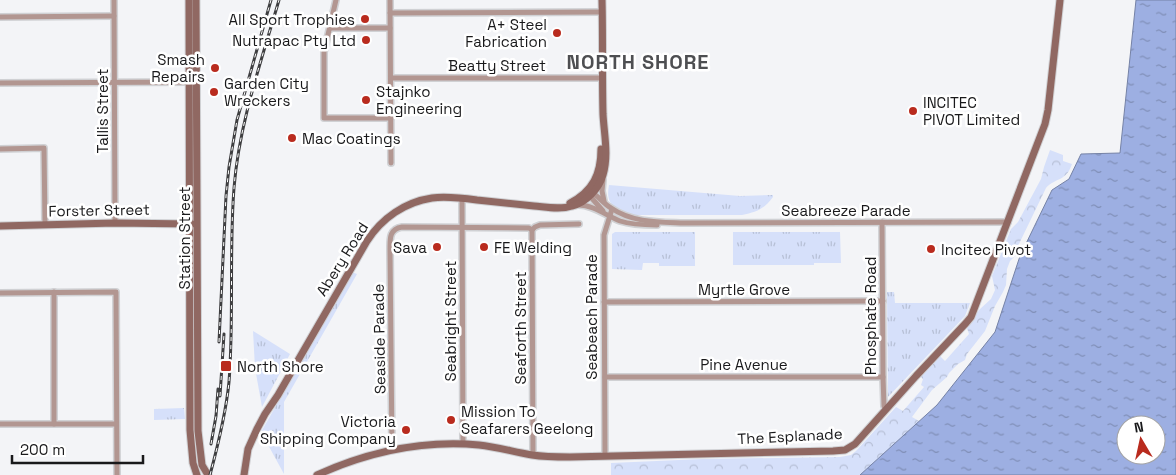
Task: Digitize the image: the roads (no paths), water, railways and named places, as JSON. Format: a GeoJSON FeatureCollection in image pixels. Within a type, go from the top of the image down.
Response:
{"type":"FeatureCollection","features":[{"type":"Feature","properties":{"kind":"main road","name":"Station Street"},"geometry":{"type":"LineString","coordinates":[[189,0],[189,82],[198,431],[202,465],[208,475]]}},
{"type":"Feature","properties":{"kind":"main road","name":"Station Street"},"geometry":{"type":"LineString","coordinates":[[196,0],[190,430],[197,474]]}},
{"type":"Feature","properties":{"kind":"main road"},"geometry":{"type":"LineString","coordinates":[[590,193],[601,160],[603,121],[602,0]]}},
{"type":"Feature","properties":{"kind":"main road","name":"The Esplanade"},"geometry":{"type":"LineString","coordinates":[[317,475],[351,461],[392,450],[429,445],[463,444],[487,446],[549,457],[846,450],[855,444],[970,317],[1045,124],[1060,0]]}},
{"type":"Feature","properties":{"kind":"main road"},"geometry":{"type":"LineString","coordinates":[[552,207],[572,202],[590,193],[601,180],[606,151],[603,121]]}},
{"type":"Feature","properties":{"kind":"main road","name":"Abery Road"},"geometry":{"type":"LineString","coordinates":[[244,475],[247,453],[252,438],[265,414],[278,395],[360,253],[377,228],[392,214],[412,204],[434,198],[462,198],[565,208],[576,205],[590,193]]}},
{"type":"Feature","properties":{"kind":"main road","name":"Forster Street"},"geometry":{"type":"LineString","coordinates":[[0,226],[115,223],[194,224]]}},
{"type":"Feature","properties":{"kind":"main road","name":"Abery Road"},"geometry":{"type":"LineString","coordinates":[[248,475],[250,457],[254,445],[278,395]]}},
{"type":"Feature","properties":{"kind":"main road"},"geometry":{"type":"LineString","coordinates":[[188,475],[197,474],[202,465]]}},
{"type":"Feature","properties":{"kind":"street","name":"Tallis Street"},"geometry":{"type":"LineString","coordinates":[[114,0],[115,223]]}},
{"type":"Feature","properties":{"kind":"street"},"geometry":{"type":"LineString","coordinates":[[336,0],[324,52],[324,118],[391,118]]}},
{"type":"Feature","properties":{"kind":"street"},"geometry":{"type":"LineString","coordinates":[[390,0],[391,162]]}},
{"type":"Feature","properties":{"kind":"street"},"geometry":{"type":"LineString","coordinates":[[390,13],[602,12]]}},
{"type":"Feature","properties":{"kind":"street"},"geometry":{"type":"LineString","coordinates":[[0,17],[114,16]]}},
{"type":"Feature","properties":{"kind":"street"},"geometry":{"type":"LineString","coordinates":[[330,28],[390,28]]}},
{"type":"Feature","properties":{"kind":"street","name":"Beatty Street"},"geometry":{"type":"LineString","coordinates":[[391,78],[602,78]]}},
{"type":"Feature","properties":{"kind":"street"},"geometry":{"type":"LineString","coordinates":[[0,83],[189,82]]}},
{"type":"Feature","properties":{"kind":"street"},"geometry":{"type":"LineString","coordinates":[[0,149],[44,148],[45,224]]}},
{"type":"Feature","properties":{"kind":"street"},"geometry":{"type":"LineString","coordinates":[[604,170],[602,197],[606,204]]}},
{"type":"Feature","properties":{"kind":"street","name":"Seabreeze Parade"},"geometry":{"type":"LineString","coordinates":[[590,193],[612,209],[638,220],[684,223]]}},
{"type":"Feature","properties":{"kind":"street","name":"Seabreeze Parade"},"geometry":{"type":"LineString","coordinates":[[590,193],[596,204],[609,216]]}},
{"type":"Feature","properties":{"kind":"street","name":"Seabright Street"},"geometry":{"type":"LineString","coordinates":[[462,198],[463,444]]}},
{"type":"Feature","properties":{"kind":"street","name":"Seabreeze Parade"},"geometry":{"type":"LineString","coordinates":[[576,205],[586,206],[626,223],[653,225],[684,223],[1008,222]]}},
{"type":"Feature","properties":{"kind":"street","name":"Seabeach Parade"},"geometry":{"type":"LineString","coordinates":[[605,456],[604,235],[612,209]]}},
{"type":"Feature","properties":{"kind":"street","name":"Phosphate Road"},"geometry":{"type":"LineString","coordinates":[[882,222],[883,377],[884,406],[886,409]]}},
{"type":"Feature","properties":{"kind":"street"},"geometry":{"type":"LineString","coordinates":[[462,228],[529,228],[532,230],[540,225],[579,224]]}},
{"type":"Feature","properties":{"kind":"street","name":"Seaside Parade"},"geometry":{"type":"LineString","coordinates":[[392,450],[391,235],[394,229],[402,227],[462,228]]}},
{"type":"Feature","properties":{"kind":"street","name":"Seaforth Street"},"geometry":{"type":"LineString","coordinates":[[532,230],[533,455]]}},
{"type":"Feature","properties":{"kind":"street"},"geometry":{"type":"LineString","coordinates":[[0,292],[116,292],[117,475]]}},
{"type":"Feature","properties":{"kind":"street"},"geometry":{"type":"LineString","coordinates":[[54,292],[54,424]]}},
{"type":"Feature","properties":{"kind":"street","name":"Myrtle Grove"},"geometry":{"type":"LineString","coordinates":[[604,302],[883,301]]}},
{"type":"Feature","properties":{"kind":"street","name":"Pine Avenue"},"geometry":{"type":"LineString","coordinates":[[605,377],[883,377]]}},
{"type":"Feature","properties":{"kind":"street"},"geometry":{"type":"LineString","coordinates":[[0,424],[116,424]]}},
{"type":"Feature","properties":{"kind":"water"},"geometry":{"type":"Polygon","coordinates":[[[1136,0],[1176,0],[1176,475],[860,475],[937,405],[995,332],[1020,256],[1052,190],[1069,179],[1081,154],[1120,153],[1136,0]]]}},
{"type":"Feature","properties":{"kind":"railway"},"geometry":{"type":"LineString","coordinates":[[219,342],[229,167],[237,120],[271,0]]}},
{"type":"Feature","properties":{"kind":"railway"},"geometry":{"type":"LineString","coordinates":[[210,475],[228,394],[232,237],[237,164],[252,93],[279,0]]}},
{"type":"Feature","properties":{"kind":"railway"},"geometry":{"type":"LineString","coordinates":[[220,396],[224,334]]}},
{"type":"Feature","properties":{"kind":"railway"},"geometry":{"type":"LineString","coordinates":[[211,444],[218,389]]}},
{"type":"Feature","properties":{"kind":"place","name":"All Sport Trophies"},"geometry":{"type":"Point","coordinates":[365,19]}},
{"type":"Feature","properties":{"kind":"place","name":"A+ Steel Fabrication"},"geometry":{"type":"Point","coordinates":[557,33]}},
{"type":"Feature","properties":{"kind":"place","name":"Nutrapac Pty Ltd"},"geometry":{"type":"Point","coordinates":[366,40]}},
{"type":"Feature","properties":{"kind":"place","name":"Smash Repairs"},"geometry":{"type":"Point","coordinates":[215,68]}},
{"type":"Feature","properties":{"kind":"place","name":"Garden City Wreckers"},"geometry":{"type":"Point","coordinates":[214,92]}},
{"type":"Feature","properties":{"kind":"place","name":"Stajnko Engineering"},"geometry":{"type":"Point","coordinates":[366,100]}},
{"type":"Feature","properties":{"kind":"place","name":"INCITEC PIVOT Limited"},"geometry":{"type":"Point","coordinates":[913,111]}},
{"type":"Feature","properties":{"kind":"place","name":"Mac Coatings"},"geometry":{"type":"Point","coordinates":[292,138]}},
{"type":"Feature","properties":{"kind":"place","name":"Sava"},"geometry":{"type":"Point","coordinates":[437,247]}},
{"type":"Feature","properties":{"kind":"place","name":"FE Welding"},"geometry":{"type":"Point","coordinates":[484,247]}},
{"type":"Feature","properties":{"kind":"place","name":"Incitec Pivot"},"geometry":{"type":"Point","coordinates":[931,249]}},
{"type":"Feature","properties":{"kind":"place","name":"North Shore"},"geometry":{"type":"Point","coordinates":[226,366]}},
{"type":"Feature","properties":{"kind":"place","name":"Mission To Seafarers Geelong"},"geometry":{"type":"Point","coordinates":[451,420]}},
{"type":"Feature","properties":{"kind":"place","name":"Victoria Shipping Company"},"geometry":{"type":"Point","coordinates":[406,430]}},
{"type":"Feature","properties":{"kind":"district","name":"NORTH SHORE"},"geometry":{"type":"Point","coordinates":[638,62]}}]}
